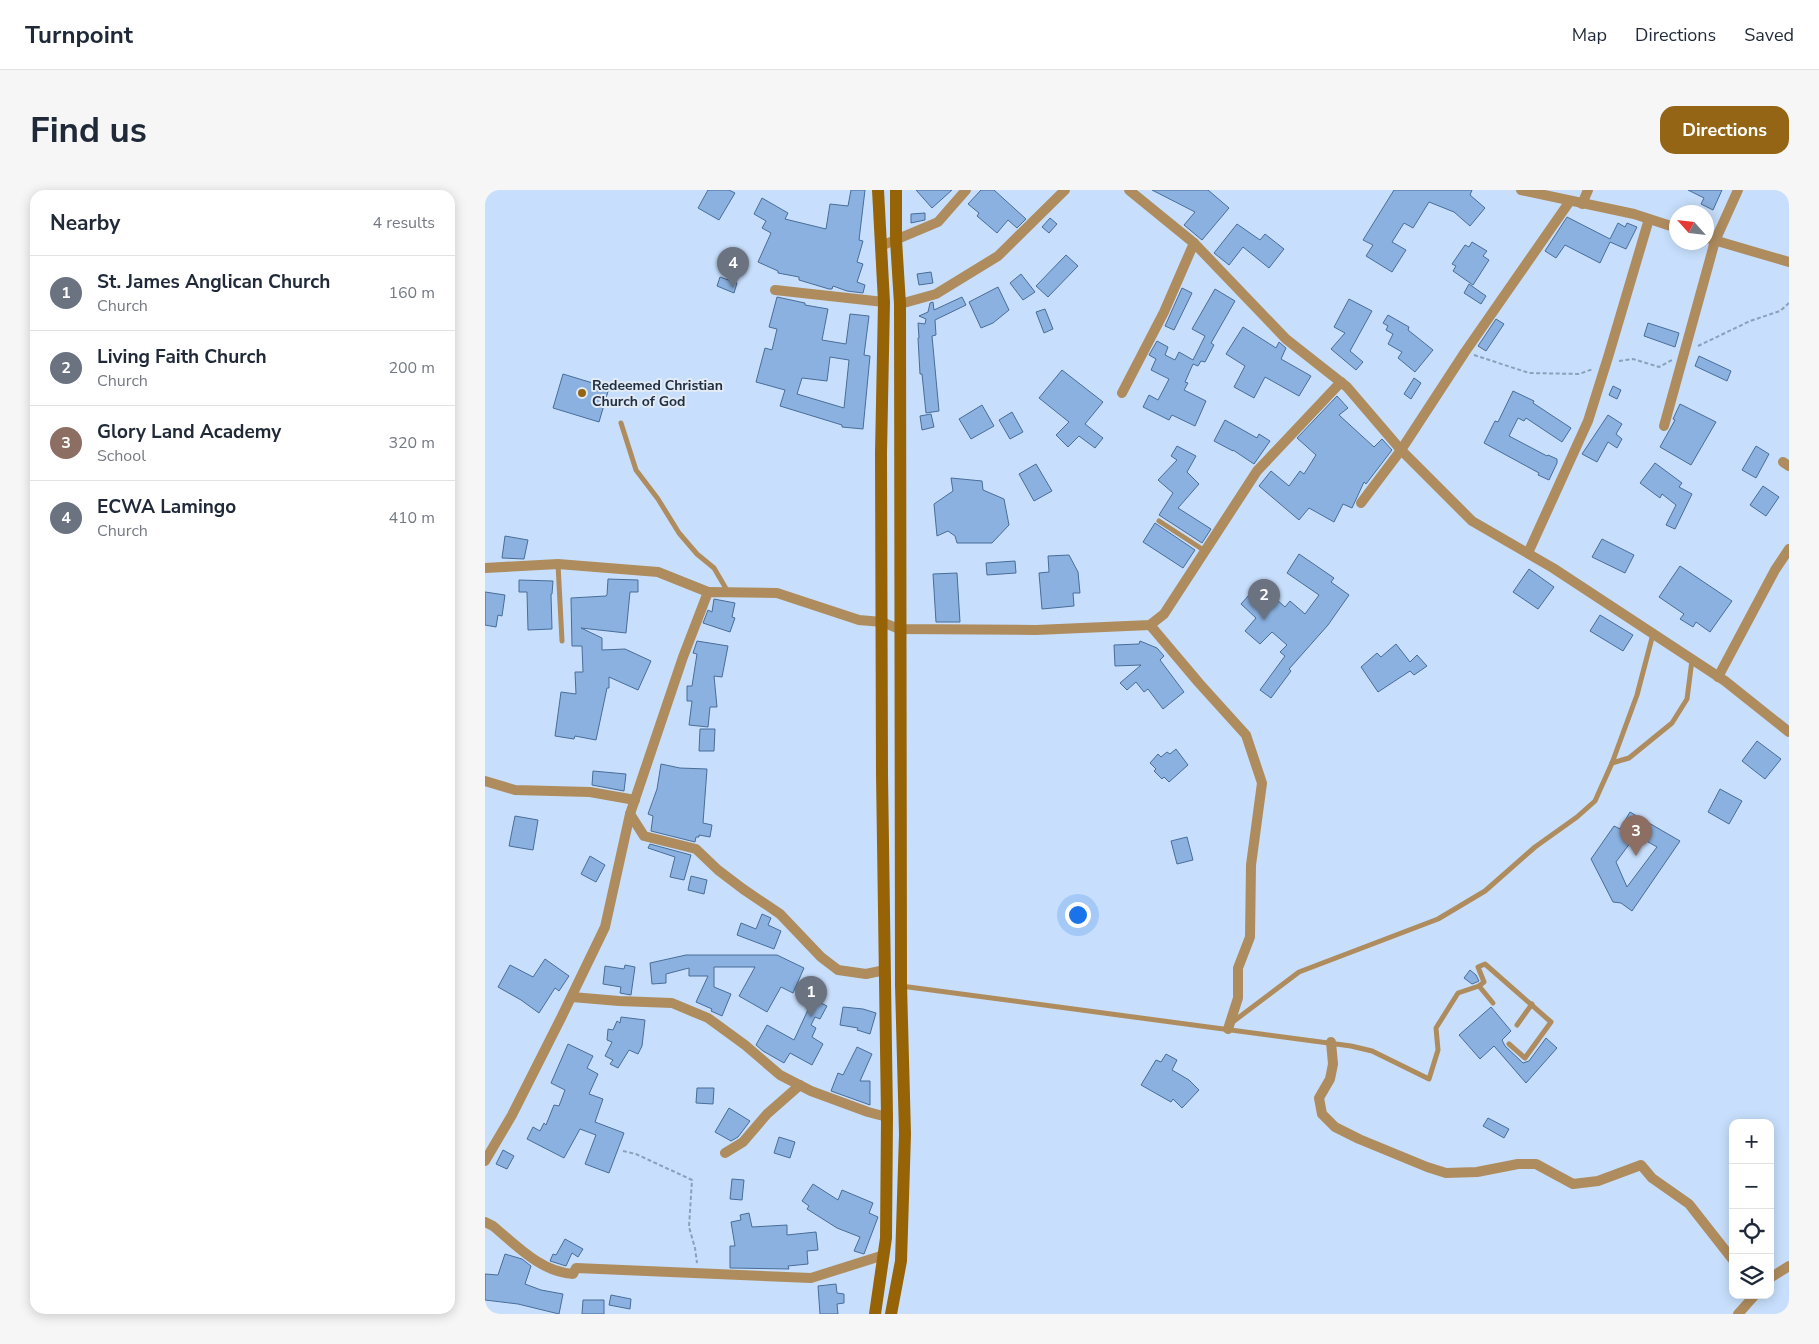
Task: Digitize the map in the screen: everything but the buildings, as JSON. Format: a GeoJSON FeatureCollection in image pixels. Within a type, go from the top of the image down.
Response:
{"type":"FeatureCollection","features":[{"type":"Feature","properties":{"kind":"main road"},"geometry":{"type":"LineString","coordinates":[[875,1314],[886,1238],[887,1117],[881,453],[884,302],[878,190]]}},
{"type":"Feature","properties":{"kind":"main road"},"geometry":{"type":"LineString","coordinates":[[891,1314],[901,1261],[905,1134],[901,986],[900,304],[896,240],[896,190]]}},
{"type":"Feature","properties":{"kind":"street"},"geometry":{"type":"LineString","coordinates":[[881,246],[938,222],[966,190]]}},
{"type":"Feature","properties":{"kind":"street"},"geometry":{"type":"LineString","coordinates":[[900,304],[936,294],[998,256],[1065,190]]}},
{"type":"Feature","properties":{"kind":"street"},"geometry":{"type":"LineString","coordinates":[[1129,190],[1194,243],[1286,339],[1347,387],[1401,450],[1472,521],[1553,568],[1693,660],[1789,732]]}},
{"type":"Feature","properties":{"kind":"street"},"geometry":{"type":"LineString","coordinates":[[1521,190],[1634,214],[1669,225]]}},
{"type":"Feature","properties":{"kind":"street"},"geometry":{"type":"LineString","coordinates":[[1582,204],[1588,190]]}},
{"type":"Feature","properties":{"kind":"street"},"geometry":{"type":"LineString","coordinates":[[1714,234],[1738,190]]}},
{"type":"Feature","properties":{"kind":"street"},"geometry":{"type":"LineString","coordinates":[[1361,503],[1401,450],[1465,352],[1570,201]]}},
{"type":"Feature","properties":{"kind":"street"},"geometry":{"type":"LineString","coordinates":[[1528,553],[1588,421],[1607,364],[1649,219]]}},
{"type":"Feature","properties":{"kind":"street"},"geometry":{"type":"LineString","coordinates":[[1714,240],[1789,262]]}},
{"type":"Feature","properties":{"kind":"street"},"geometry":{"type":"LineString","coordinates":[[1122,393],[1164,312],[1194,243]]}},
{"type":"Feature","properties":{"kind":"street"},"geometry":{"type":"LineString","coordinates":[[1664,426],[1684,353],[1708,250]]}},
{"type":"Feature","properties":{"kind":"street"},"geometry":{"type":"LineString","coordinates":[[775,290],[884,302]]}},
{"type":"Feature","properties":{"kind":"street"},"geometry":{"type":"LineString","coordinates":[[485,568],[558,564],[657,572],[708,592],[777,593],[859,620],[882,622],[899,630],[1035,630],[1150,625],[1164,614],[1257,471],[1341,382]]}},
{"type":"Feature","properties":{"kind":"street"},"geometry":{"type":"LineString","coordinates":[[1718,677],[1775,570],[1789,549]]}},
{"type":"Feature","properties":{"kind":"street"},"geometry":{"type":"LineString","coordinates":[[485,1161],[512,1115],[605,927],[630,814],[683,657],[708,592]]}},
{"type":"Feature","properties":{"kind":"street"},"geometry":{"type":"LineString","coordinates":[[1150,625],[1246,736],[1262,783],[1251,865],[1251,938],[1238,968],[1238,998],[1228,1029]]}},
{"type":"Feature","properties":{"kind":"street"},"geometry":{"type":"LineString","coordinates":[[485,781],[515,790],[590,792],[635,800]]}},
{"type":"Feature","properties":{"kind":"street"},"geometry":{"type":"LineString","coordinates":[[630,814],[644,836],[696,849],[718,870],[780,914],[821,957],[838,970],[866,974],[885,970]]}},
{"type":"Feature","properties":{"kind":"street"},"geometry":{"type":"LineString","coordinates":[[571,997],[673,1003],[708,1018],[745,1045],[780,1075],[800,1086],[868,1112],[887,1117]]}},
{"type":"Feature","properties":{"kind":"street"},"geometry":{"type":"LineString","coordinates":[[1331,1042],[1333,1064],[1329,1079],[1319,1098],[1322,1114],[1335,1127],[1359,1139],[1445,1173],[1477,1172],[1518,1164],[1536,1164],[1573,1184],[1598,1181],[1641,1166],[1652,1178],[1689,1204],[1729,1255]]}},
{"type":"Feature","properties":{"kind":"street"},"geometry":{"type":"LineString","coordinates":[[725,1153],[743,1142],[767,1114],[800,1086]]}},
{"type":"Feature","properties":{"kind":"street"},"geometry":{"type":"LineString","coordinates":[[485,1222],[493,1226],[542,1266],[560,1273],[573,1274],[576,1268],[811,1278],[884,1255]]}},
{"type":"Feature","properties":{"kind":"street"},"geometry":{"type":"LineString","coordinates":[[1774,1275],[1789,1266]]}},
{"type":"Feature","properties":{"kind":"street"},"geometry":{"type":"LineString","coordinates":[[1738,1314],[1751,1299]]}},
{"type":"Feature","properties":{"kind":"lane"},"geometry":{"type":"LineString","coordinates":[[621,423],[637,470],[659,499],[679,533],[697,554],[714,568],[728,592]]}},
{"type":"Feature","properties":{"kind":"lane"},"geometry":{"type":"LineString","coordinates":[[1159,521],[1205,552]]}},
{"type":"Feature","properties":{"kind":"lane"},"geometry":{"type":"LineString","coordinates":[[558,564],[561,641]]}},
{"type":"Feature","properties":{"kind":"lane"},"geometry":{"type":"LineString","coordinates":[[1228,1029],[1235,1018],[1299,972],[1438,919],[1485,891],[1535,847],[1577,817],[1595,801],[1637,695],[1653,634]]}},
{"type":"Feature","properties":{"kind":"lane"},"geometry":{"type":"LineString","coordinates":[[1612,762],[1629,758],[1672,723],[1687,699],[1693,660]]}},
{"type":"Feature","properties":{"kind":"lane"},"geometry":{"type":"LineString","coordinates":[[901,986],[1331,1042],[1372,1051],[1429,1078],[1437,1050],[1436,1028],[1459,993],[1479,986],[1484,982],[1478,967],[1485,964],[1551,1022],[1525,1058],[1509,1044]]}},
{"type":"Feature","properties":{"kind":"lane"},"geometry":{"type":"LineString","coordinates":[[1479,986],[1493,1003]]}},
{"type":"Feature","properties":{"kind":"lane"},"geometry":{"type":"LineString","coordinates":[[1517,1025],[1531,1004]]}},
{"type":"Feature","properties":{"kind":"path"},"geometry":{"type":"LineString","coordinates":[[1465,352],[1529,373],[1579,374],[1607,364],[1633,359],[1659,367],[1750,321],[1780,311],[1789,303]]}},
{"type":"Feature","properties":{"kind":"path"},"geometry":{"type":"LineString","coordinates":[[623,1151],[637,1154],[692,1180],[689,1227],[695,1248],[698,1273]]}},
{"type":"Feature","properties":{"kind":"place","name":"ECWA Lamingo"},"geometry":{"type":"Point","coordinates":[733,288]}},
{"type":"Feature","properties":{"kind":"place","name":"Redeemed Christian Church of God"},"geometry":{"type":"Point","coordinates":[582,393]}},
{"type":"Feature","properties":{"kind":"place","name":"Living Faith Church"},"geometry":{"type":"Point","coordinates":[1264,620]}},
{"type":"Feature","properties":{"kind":"place","name":"Glory Land Academy"},"geometry":{"type":"Point","coordinates":[1636,856]}},
{"type":"Feature","properties":{"kind":"place","name":"St. James Anglican Church"},"geometry":{"type":"Point","coordinates":[811,1017]}}]}
